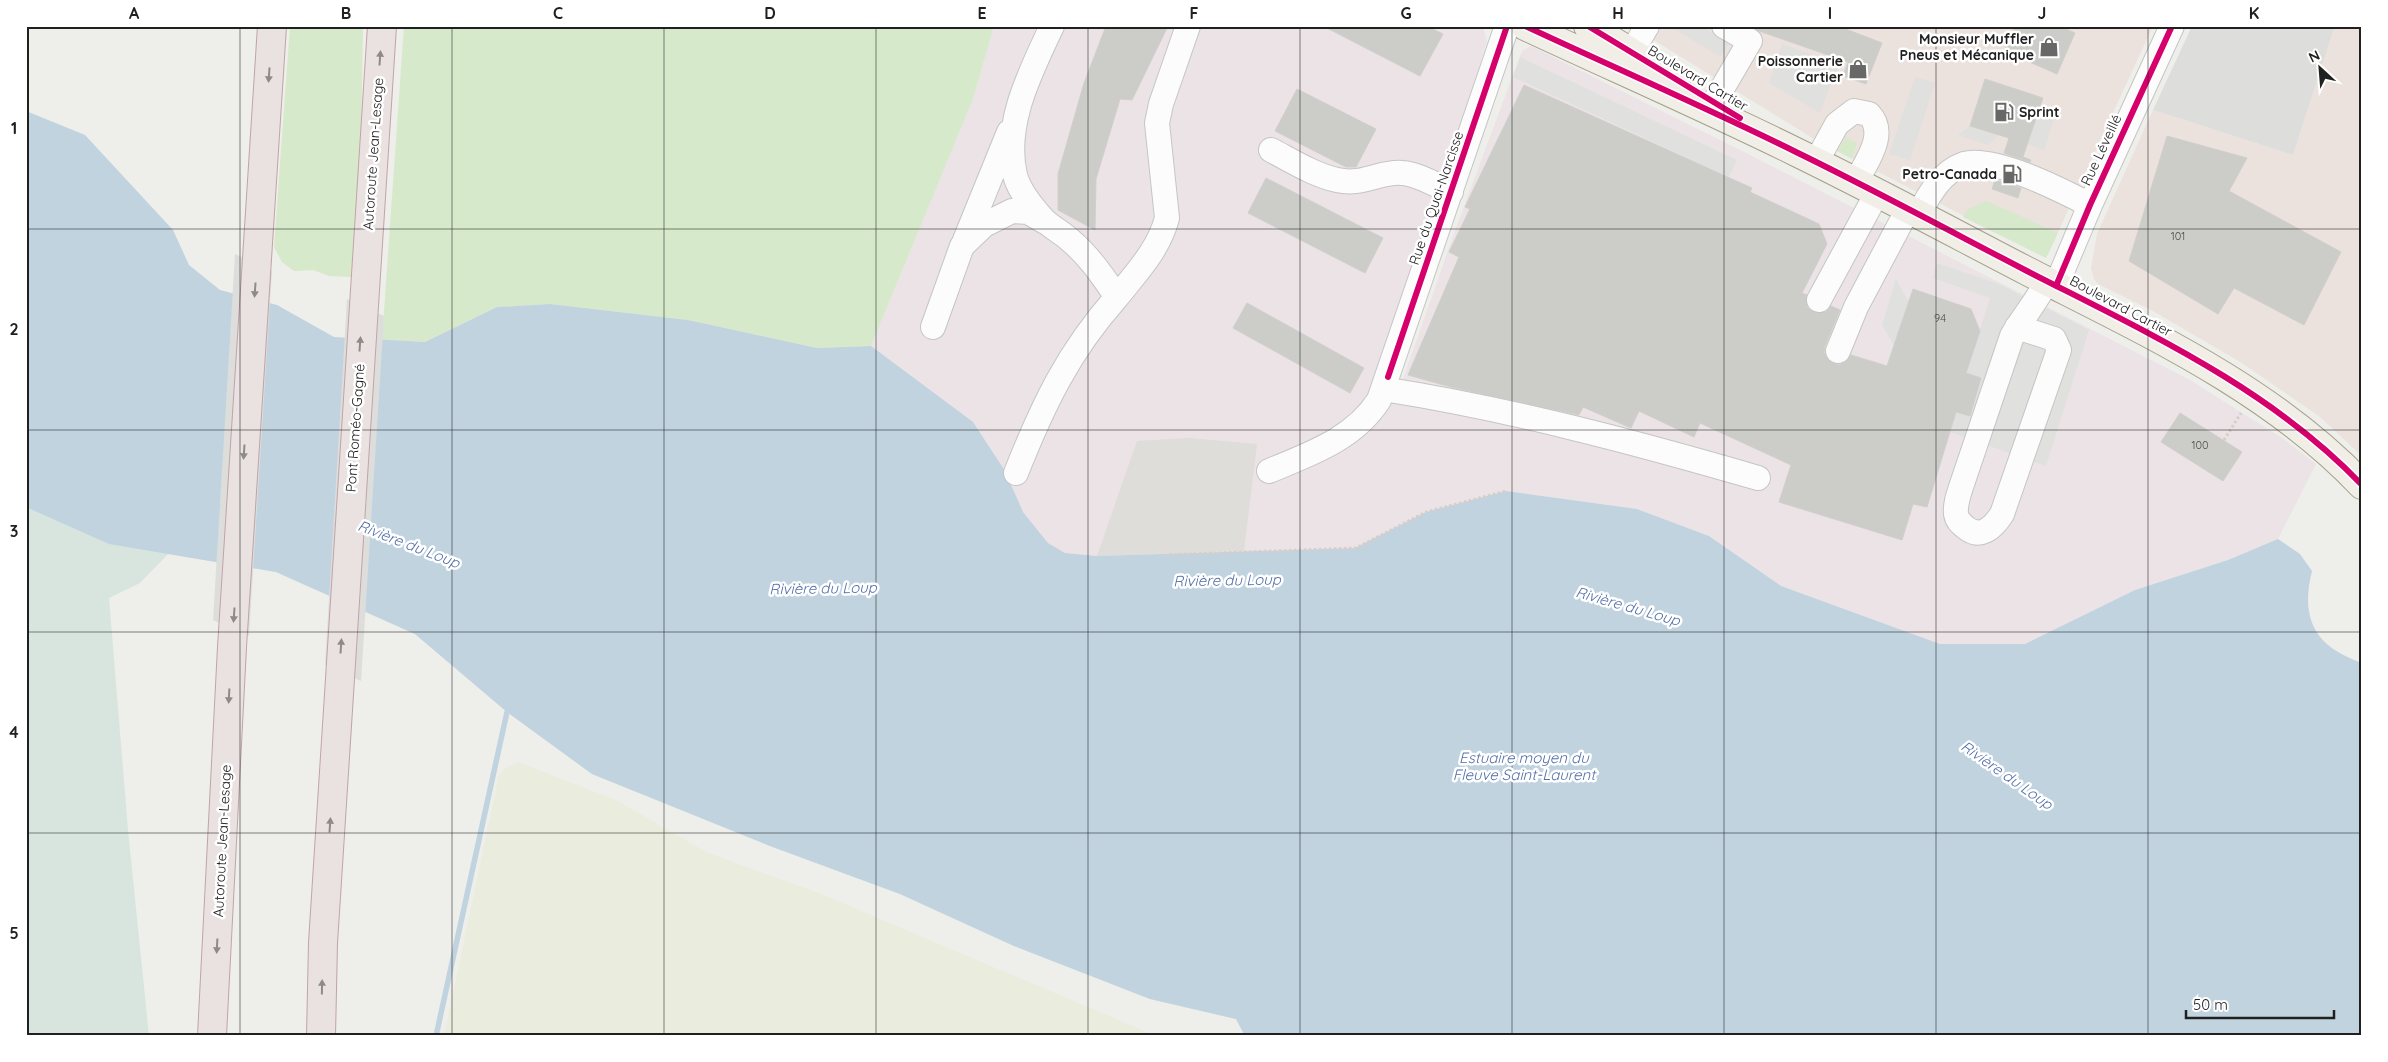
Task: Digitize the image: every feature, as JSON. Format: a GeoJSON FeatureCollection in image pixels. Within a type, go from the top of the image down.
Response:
{"type":"FeatureCollection","features":[{"type":"Feature","properties":{"kind":"highway","name":"Autoroute Jean-Lesage"},"geometry":{"type":"LineString","coordinates":[[212,1036],[232,647],[272,26]]}},
{"type":"Feature","properties":{"kind":"highway","name":"Autoroute Jean-Lesage"},"geometry":{"type":"LineString","coordinates":[[364,282],[382,26]]}},
{"type":"Feature","properties":{"kind":"highway","name":"Pont Roméo-Gagné"},"geometry":{"type":"LineString","coordinates":[[321,1036],[323,943],[364,282]]}},
{"type":"Feature","properties":{"kind":"main road","name":"Boulevard Cartier"},"geometry":{"type":"LineString","coordinates":[[1525,26],[1587,33],[1626,62],[2182,352],[2253,394],[2324,448],[2362,485]]}},
{"type":"Feature","properties":{"kind":"street"},"geometry":{"type":"LineString","coordinates":[[933,327],[962,246],[1016,115],[1030,74],[1052,26]]}},
{"type":"Feature","properties":{"kind":"street"},"geometry":{"type":"LineString","coordinates":[[1016,473],[1038,417],[1070,358],[1090,328],[1149,258],[1163,233],[1167,218],[1157,123],[1161,104],[1188,26]]}},
{"type":"Feature","properties":{"kind":"street","name":"Rue du Quai-Narcisse"},"geometry":{"type":"LineString","coordinates":[[1269,471],[1326,446],[1353,430],[1370,414],[1386,383],[1507,26]]}},
{"type":"Feature","properties":{"kind":"street"},"geometry":{"type":"LineString","coordinates":[[1626,62],[1646,26]]}},
{"type":"Feature","properties":{"kind":"street"},"geometry":{"type":"LineString","coordinates":[[1711,106],[1754,34],[1724,26]]}},
{"type":"Feature","properties":{"kind":"street","name":"Rue Léveillé"},"geometry":{"type":"LineString","coordinates":[[2017,327],[2054,339],[2059,350],[2002,514],[1988,530],[1978,533],[1970,531],[1959,522],[1956,505],[2008,347],[2017,327],[2052,284],[2172,26]]}},
{"type":"Feature","properties":{"kind":"street"},"geometry":{"type":"LineString","coordinates":[[1806,157],[1840,119],[1854,111],[1868,114],[1876,125],[1876,138],[1866,188],[1819,300]]}},
{"type":"Feature","properties":{"kind":"street"},"geometry":{"type":"LineString","coordinates":[[1016,115],[1012,155],[1016,177],[1026,197],[1045,222]]}},
{"type":"Feature","properties":{"kind":"street"},"geometry":{"type":"LineString","coordinates":[[1271,150],[1317,173],[1337,180],[1355,182],[1399,172],[1411,174],[1451,192]]}},
{"type":"Feature","properties":{"kind":"street"},"geometry":{"type":"LineString","coordinates":[[1838,351],[1856,306],[1913,212],[1934,187],[1962,165],[1975,162],[1987,163],[2051,185],[2090,205]]}},
{"type":"Feature","properties":{"kind":"street"},"geometry":{"type":"LineString","coordinates":[[962,246],[984,225],[1012,211],[1028,212],[1071,240],[1091,260],[1117,297]]}},
{"type":"Feature","properties":{"kind":"street"},"geometry":{"type":"LineString","coordinates":[[1386,383],[1580,430],[1758,478]]}},
{"type":"Feature","properties":{"kind":"path"},"geometry":{"type":"LineString","coordinates":[[2224,440],[2253,394]]}},
{"type":"Feature","properties":{"kind":"path"},"geometry":{"type":"LineString","coordinates":[[1164,555],[1356,548],[1426,512],[1506,490]]}},
{"type":"Feature","properties":{"kind":"shaded area"},"geometry":{"type":"Polygon","coordinates":[[[994,26],[1483,26],[1487,42],[1379,373],[1403,379],[1456,228],[1522,51],[1531,46],[1746,153],[2190,380],[2282,438],[2316,464],[2278,539],[2228,560],[2135,590],[2025,644],[1940,644],[1780,586],[1709,536],[1637,509],[1506,491],[1426,512],[1356,548],[1097,556],[1065,553],[1048,543],[1023,512],[1005,471],[871,346],[973,99],[994,26]]]}},
{"type":"Feature","properties":{"kind":"shaded area"},"geometry":{"type":"Polygon","coordinates":[[[1631,26],[2153,26],[2046,258],[1814,139],[1631,26]]]}},
{"type":"Feature","properties":{"kind":"shaded area"},"geometry":{"type":"Polygon","coordinates":[[[1670,26],[1701,26],[1729,43],[1720,57],[1670,26]]]}},
{"type":"Feature","properties":{"kind":"shaded area"},"geometry":{"type":"Polygon","coordinates":[[[2192,26],[2335,26],[2293,155],[2153,110],[2192,26]]]}},
{"type":"Feature","properties":{"kind":"shaded area"},"geometry":{"type":"Polygon","coordinates":[[[2335,26],[2362,26],[2362,456],[2320,417],[2242,363],[2153,311],[2098,284],[2094,279],[2091,268],[2097,234],[2153,110],[2293,155],[2335,26]]]}},
{"type":"Feature","properties":{"kind":"shaded area"},"geometry":{"type":"Polygon","coordinates":[[[1782,44],[1839,64],[1820,113],[1769,83],[1782,44]]]}},
{"type":"Feature","properties":{"kind":"shaded area"},"geometry":{"type":"Polygon","coordinates":[[[1520,57],[1737,160],[1729,177],[1513,77],[1520,57]]]}},
{"type":"Feature","properties":{"kind":"shaded area"},"geometry":{"type":"Polygon","coordinates":[[[1915,77],[1935,83],[1910,160],[1889,154],[1915,77]]]}},
{"type":"Feature","properties":{"kind":"shaded area"},"geometry":{"type":"Polygon","coordinates":[[[2041,104],[2057,110],[2044,150],[2027,144],[2041,104]]]}},
{"type":"Feature","properties":{"kind":"shaded area"},"geometry":{"type":"Polygon","coordinates":[[[1970,126],[1999,135],[1988,145],[1958,135],[1970,126]]]}},
{"type":"Feature","properties":{"kind":"shaded area"},"geometry":{"type":"Polygon","coordinates":[[[1937,263],[1999,284],[2089,330],[2046,466],[1950,432],[1956,412],[1970,415],[1981,378],[1966,373],[1990,298],[1933,278],[1937,263]]]}},
{"type":"Feature","properties":{"kind":"shaded area"},"geometry":{"type":"Polygon","coordinates":[[[1896,279],[1909,302],[1894,346],[1882,325],[1896,279]]]}},
{"type":"Feature","properties":{"kind":"shaded area"},"geometry":{"type":"Polygon","coordinates":[[[26,392],[1054,623],[1245,1036],[1236,1019],[1150,999],[1014,946],[900,894],[770,846],[592,774],[507,712],[415,634],[276,572],[168,554],[140,583],[109,598],[128,830],[149,1036],[26,1036],[26,392]]]}},
{"type":"Feature","properties":{"kind":"shaded area"},"geometry":{"type":"Polygon","coordinates":[[[1189,438],[1257,444],[1244,551],[1097,556],[1137,441],[1189,438]]]}},
{"type":"Feature","properties":{"kind":"shaded area"},"geometry":{"type":"Polygon","coordinates":[[[518,762],[616,800],[706,852],[824,895],[1156,1036],[444,1036],[499,775],[504,769],[518,762]]]}},
{"type":"Feature","properties":{"kind":"green space"},"geometry":{"type":"Polygon","coordinates":[[[290,26],[363,26],[361,142],[351,277],[329,276],[313,270],[294,271],[282,262],[274,247],[290,26]]]}},
{"type":"Feature","properties":{"kind":"green space"},"geometry":{"type":"Polygon","coordinates":[[[404,26],[994,26],[973,99],[871,346],[817,348],[688,320],[550,304],[497,307],[425,342],[382,340],[404,26]]]}},
{"type":"Feature","properties":{"kind":"green space"},"geometry":{"type":"Polygon","coordinates":[[[1846,138],[1857,143],[1852,159],[1837,151],[1846,138]]]}},
{"type":"Feature","properties":{"kind":"green space"},"geometry":{"type":"Polygon","coordinates":[[[1986,201],[2058,233],[2046,258],[1963,217],[1968,209],[1986,201]]]}},
{"type":"Feature","properties":{"kind":"water","name":"Estuaire moyen du Fleuve Saint-Laurent"},"geometry":{"type":"Polygon","coordinates":[[[26,111],[85,135],[173,230],[189,265],[220,290],[277,305],[334,337],[425,342],[497,307],[550,304],[688,320],[817,348],[871,346],[973,422],[1005,471],[1023,512],[1048,543],[1065,553],[1097,556],[1355,548],[1426,512],[1506,491],[1637,509],[1709,536],[1781,586],[1940,644],[2025,644],[2135,590],[2228,560],[2278,539],[2300,554],[2312,571],[2308,603],[2310,617],[2322,640],[2333,649],[2362,663],[2362,1036],[1245,1036],[1236,1019],[1150,999],[1014,946],[900,894],[770,846],[592,774],[507,712],[415,634],[276,572],[109,544],[26,507],[26,111]]]}},
{"type":"Feature","properties":{"kind":"pier"},"geometry":{"type":"Polygon","coordinates":[[[235,254],[272,271],[249,636],[213,620],[235,254]]]}},
{"type":"Feature","properties":{"kind":"pier"},"geometry":{"type":"Polygon","coordinates":[[[347,299],[384,316],[361,681],[325,665],[347,299]]]}},
{"type":"Feature","properties":{"kind":"building"},"geometry":{"type":"Polygon","coordinates":[[[1106,26],[1168,26],[1132,100],[1120,99],[1096,179],[1095,230],[1058,210],[1058,174],[1084,83],[1106,26]]]}},
{"type":"Feature","properties":{"kind":"building"},"geometry":{"type":"Polygon","coordinates":[[[1323,26],[1427,26],[1443,34],[1420,76],[1323,26]]]}},
{"type":"Feature","properties":{"kind":"building"},"geometry":{"type":"Polygon","coordinates":[[[1838,26],[1882,43],[1866,84],[1843,76],[1848,62],[1752,27],[1838,26]]]}},
{"type":"Feature","properties":{"kind":"building"},"geometry":{"type":"Polygon","coordinates":[[[2015,26],[2060,26],[2075,33],[2057,74],[2004,51],[2015,26]]]}},
{"type":"Feature","properties":{"kind":"building"},"geometry":{"type":"Polygon","coordinates":[[[1985,79],[2043,98],[2023,157],[2031,160],[2030,162],[2004,153],[2009,138],[1970,126],[1985,79]]]}},
{"type":"Feature","properties":{"kind":"building"},"geometry":{"type":"Polygon","coordinates":[[[1524,85],[1752,188],[1750,192],[1819,224],[1827,244],[1802,293],[1807,295],[1807,307],[1813,312],[1826,312],[1831,306],[1840,310],[1825,346],[1824,353],[1832,363],[1839,365],[1846,362],[1851,355],[1887,366],[1913,289],[1971,309],[1980,331],[1966,373],[1981,378],[1970,416],[1956,412],[1927,507],[1913,504],[1902,540],[1779,502],[1791,465],[1700,423],[1694,437],[1639,411],[1631,428],[1583,407],[1579,415],[1451,387],[1408,375],[1459,257],[1449,252],[1470,209],[1465,207],[1524,85]]]}},
{"type":"Feature","properties":{"kind":"building"},"geometry":{"type":"Polygon","coordinates":[[[1297,89],[1376,129],[1356,167],[1346,167],[1275,131],[1297,89]]]}},
{"type":"Feature","properties":{"kind":"building"},"geometry":{"type":"Polygon","coordinates":[[[2167,136],[2247,158],[2229,191],[2341,252],[2304,325],[2234,288],[2218,314],[2129,261],[2167,136]]]}},
{"type":"Feature","properties":{"kind":"building"},"geometry":{"type":"Polygon","coordinates":[[[1266,178],[1383,238],[1365,273],[1248,213],[1266,178]]]}},
{"type":"Feature","properties":{"kind":"building"},"geometry":{"type":"Polygon","coordinates":[[[1995,180],[2021,188],[2018,198],[1992,189],[1995,180]]]}},
{"type":"Feature","properties":{"kind":"building"},"geometry":{"type":"Polygon","coordinates":[[[1247,303],[1364,368],[1350,393],[1233,328],[1247,303]]]}},
{"type":"Feature","properties":{"kind":"building"},"geometry":{"type":"Polygon","coordinates":[[[2180,413],[2242,452],[2223,481],[2161,442],[2180,413]]]}},
{"type":"Feature","properties":{"kind":"waterway"},"geometry":{"type":"LineString","coordinates":[[436,1036],[507,712]]}},
{"type":"Feature","properties":{"kind":"cycle path"},"geometry":{"type":"LineString","coordinates":[[1388,377],[1507,26]]}},
{"type":"Feature","properties":{"kind":"cycle path"},"geometry":{"type":"LineString","coordinates":[[1525,26],[1825,166],[2116,316],[2204,364],[2246,390],[2287,419],[2326,450],[2362,485]]}},
{"type":"Feature","properties":{"kind":"cycle path"},"geometry":{"type":"LineString","coordinates":[[1588,26],[1740,118]]}},
{"type":"Feature","properties":{"kind":"cycle path"},"geometry":{"type":"LineString","coordinates":[[2056,286],[2090,205],[2172,26]]}},
{"type":"Feature","properties":{"kind":"place","name":"Monsieur Muffler Pneus et Mécanique"},"geometry":{"type":"Point","coordinates":[2049,47]}},
{"type":"Feature","properties":{"kind":"place","name":"Poissonnerie Cartier"},"geometry":{"type":"Point","coordinates":[1858,69]}},
{"type":"Feature","properties":{"kind":"place","name":"Sprint"},"geometry":{"type":"Point","coordinates":[2004,112]}},
{"type":"Feature","properties":{"kind":"place","name":"Petro-Canada"},"geometry":{"type":"Point","coordinates":[2012,174]}},
{"type":"Feature","properties":{"kind":"water label","name":"Rivière du Loup"},"geometry":{"type":"Point","coordinates":[409,544]}},
{"type":"Feature","properties":{"kind":"water label","name":"Rivière du Loup"},"geometry":{"type":"Point","coordinates":[1227,580]}},
{"type":"Feature","properties":{"kind":"water label","name":"Rivière du Loup"},"geometry":{"type":"Point","coordinates":[823,588]}},
{"type":"Feature","properties":{"kind":"water label","name":"Rivière du Loup"},"geometry":{"type":"Point","coordinates":[1628,606]}},
{"type":"Feature","properties":{"kind":"water label","name":"Rivière du Loup"},"geometry":{"type":"Point","coordinates":[2007,775]}}]}
